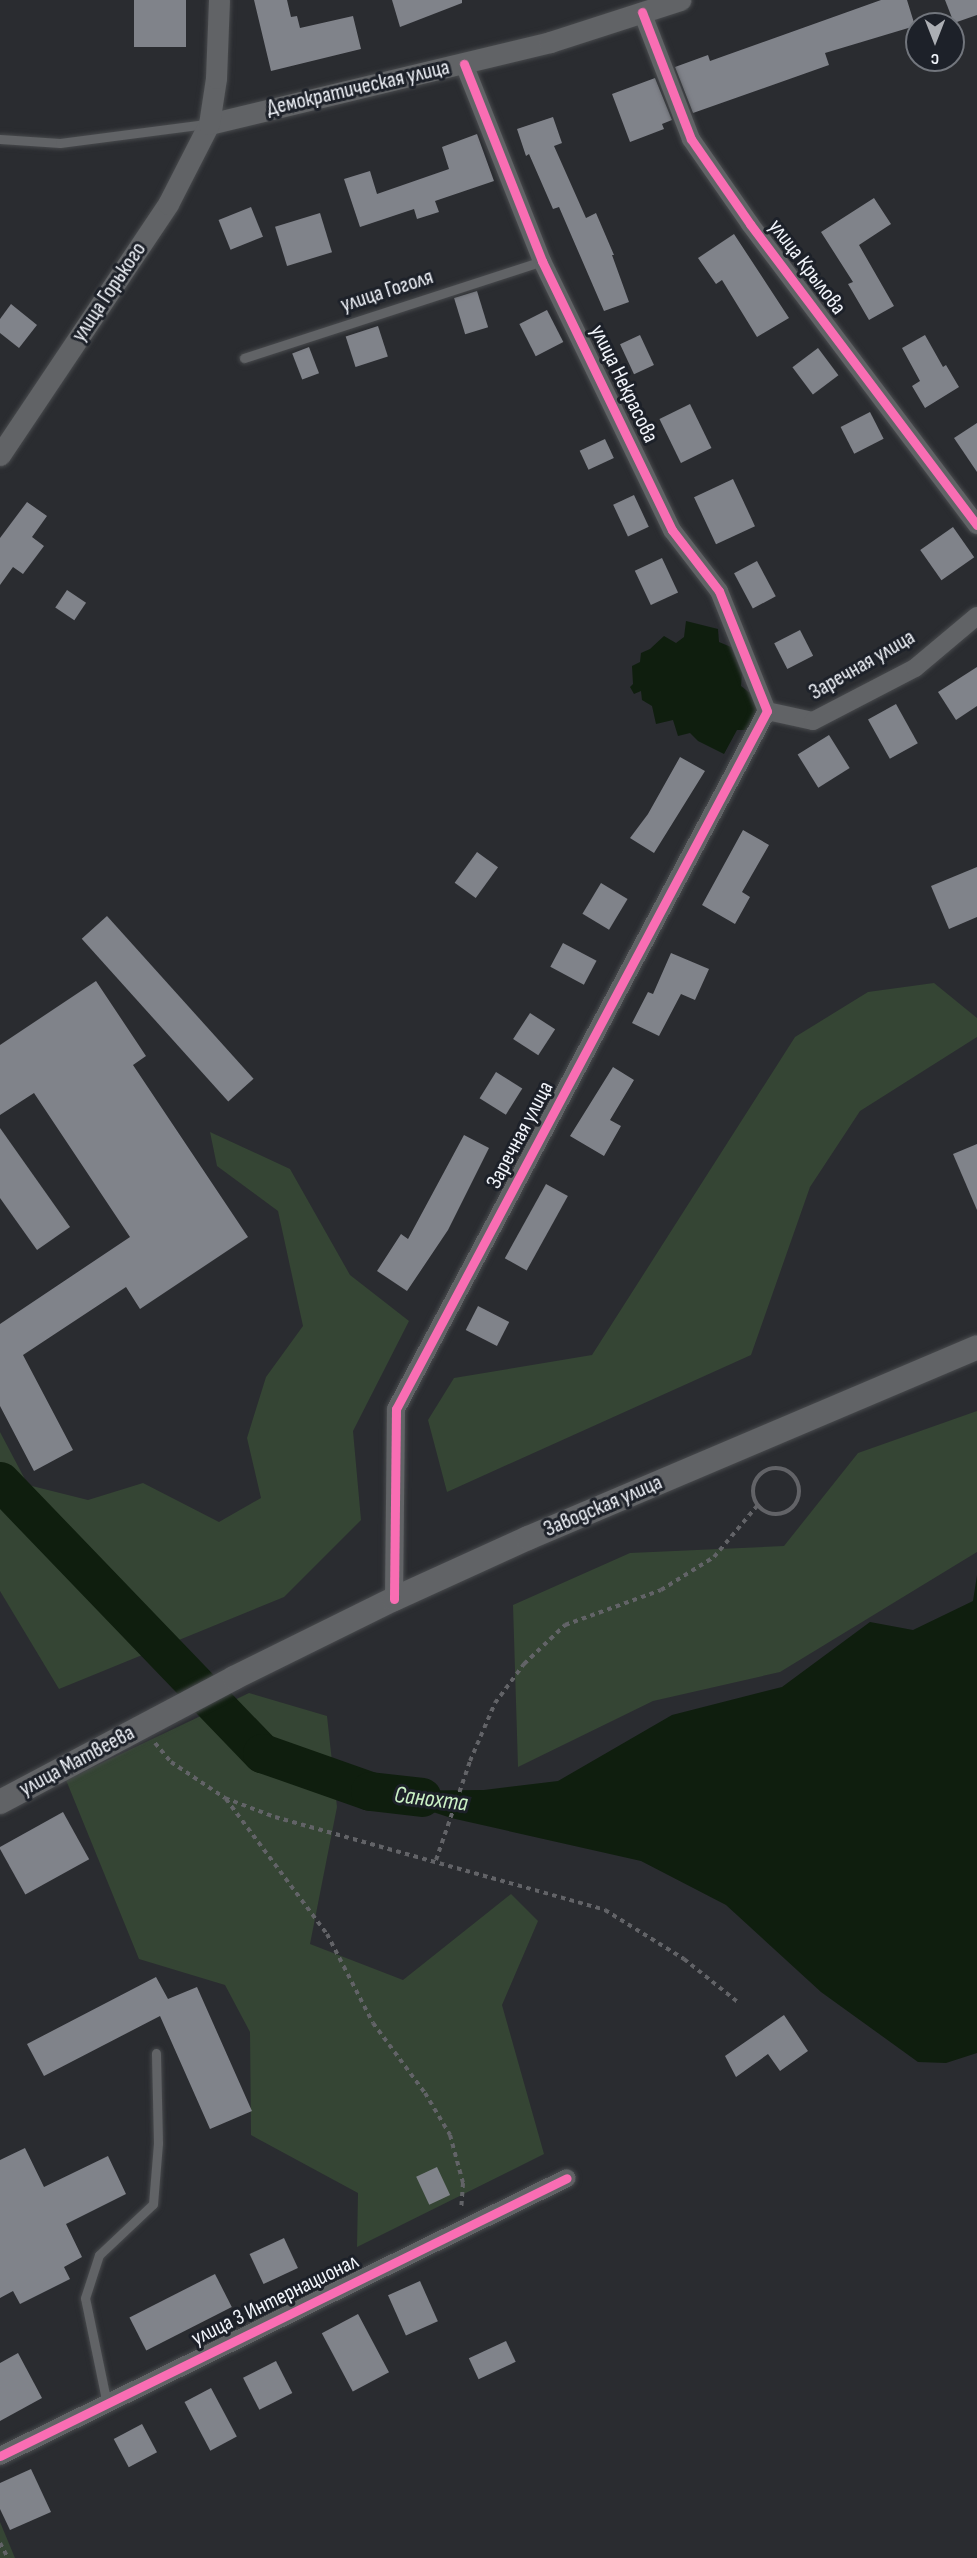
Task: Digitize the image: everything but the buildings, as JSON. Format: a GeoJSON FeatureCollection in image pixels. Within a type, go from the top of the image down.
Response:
{"type":"FeatureCollection","features":[{"type":"Feature","properties":{"kind":"main road","name":"Заводская улица"},"geometry":{"type":"LineString","coordinates":[[234,1678],[394,1599],[528,1538],[977,1347]]}},
{"type":"Feature","properties":{"kind":"main road","name":"улица Матвеева"},"geometry":{"type":"LineString","coordinates":[[0,1802],[234,1678]]}},
{"type":"Feature","properties":{"kind":"street","name":"улица Горького"},"geometry":{"type":"LineString","coordinates":[[0,455],[168,204],[209,124],[216,78],[219,0]]}},
{"type":"Feature","properties":{"kind":"street","name":"Демократическая улица"},"geometry":{"type":"LineString","coordinates":[[209,124],[550,42],[680,0]]}},
{"type":"Feature","properties":{"kind":"street","name":"улица Крылова"},"geometry":{"type":"LineString","coordinates":[[642,12],[691,139],[750,224],[977,525]]}},
{"type":"Feature","properties":{"kind":"street","name":"улица Некрасова"},"geometry":{"type":"LineString","coordinates":[[464,64],[542,261],[672,530],[719,591],[767,711]]}},
{"type":"Feature","properties":{"kind":"street","name":"Заречная улица"},"geometry":{"type":"LineString","coordinates":[[394,1599],[396,1409],[767,711],[813,721],[915,668],[977,616]]}},
{"type":"Feature","properties":{"kind":"street","name":"улица 3 Интернационал"},"geometry":{"type":"LineString","coordinates":[[0,2456],[567,2178]]}},
{"type":"Feature","properties":{"kind":"lane"},"geometry":{"type":"LineString","coordinates":[[0,139],[60,143],[209,124]]}},
{"type":"Feature","properties":{"kind":"lane","name":"улица Гоголя"},"geometry":{"type":"LineString","coordinates":[[243,358],[542,261]]}},
{"type":"Feature","properties":{"kind":"lane"},"geometry":{"type":"LineString","coordinates":[[107,2404],[85,2298],[99,2255],[153,2204],[158,2143],[156,2053]]}},
{"type":"Feature","properties":{"kind":"path"},"geometry":{"type":"LineString","coordinates":[[779,1468],[793,1476],[799,1489],[798,1497],[791,1509],[777,1515],[762,1511],[757,1506],[752,1491],[758,1476],[764,1471],[779,1468]]}},
{"type":"Feature","properties":{"kind":"path"},"geometry":{"type":"LineString","coordinates":[[436,1860],[449,1829],[470,1761],[495,1703],[524,1664],[565,1625],[661,1590],[714,1557],[746,1522],[757,1506]]}},
{"type":"Feature","properties":{"kind":"path"},"geometry":{"type":"LineString","coordinates":[[147,1724],[171,1762],[225,1798],[275,1817],[436,1860],[604,1910],[684,1959],[739,2003]]}},
{"type":"Feature","properties":{"kind":"path"},"geometry":{"type":"LineString","coordinates":[[225,1798],[327,1934],[373,2023],[425,2092],[450,2135],[463,2183],[459,2231]]}},
{"type":"Feature","properties":{"kind":"path"},"geometry":{"type":"LineString","coordinates":[[0,2543],[8,2558]]}},
{"type":"Feature","properties":{"kind":"shaded area"},"geometry":{"type":"Polygon","coordinates":[[[934,983],[977,1018],[977,1037],[860,1111],[810,1187],[751,1355],[447,1492],[428,1420],[454,1378],[592,1355],[795,1037],[868,992],[934,983]]]}},
{"type":"Feature","properties":{"kind":"shaded area"},"geometry":{"type":"Polygon","coordinates":[[[210,1132],[290,1169],[350,1275],[409,1321],[353,1431],[361,1520],[284,1597],[59,1689],[0,1591],[0,1432],[28,1485],[88,1500],[143,1483],[219,1522],[261,1498],[247,1438],[266,1377],[303,1326],[278,1211],[217,1166],[210,1132]]]}},
{"type":"Feature","properties":{"kind":"shaded area"},"geometry":{"type":"Polygon","coordinates":[[[977,1411],[977,1552],[780,1672],[653,1701],[518,1767],[513,1605],[630,1553],[784,1546],[858,1453],[977,1411]]]}},
{"type":"Feature","properties":{"kind":"shaded area"},"geometry":{"type":"Polygon","coordinates":[[[249,1693],[327,1716],[337,1807],[310,1944],[403,1980],[511,1894],[538,1921],[502,2005],[544,2154],[357,2247],[358,2193],[251,2135],[250,2032],[225,1985],[139,1959],[66,1780],[249,1693]]]}},
{"type":"Feature","properties":{"kind":"shaded area"},"geometry":{"type":"Polygon","coordinates":[[[0,2522],[15,2558],[0,2558],[0,2522]]]}},
{"type":"Feature","properties":{"kind":"water"},"geometry":{"type":"Polygon","coordinates":[[[686,621],[718,629],[719,642],[731,647],[742,674],[741,686],[751,694],[758,705],[747,730],[737,730],[724,754],[698,741],[690,733],[678,736],[673,720],[656,724],[652,706],[642,700],[641,691],[634,694],[630,687],[633,684],[632,666],[640,662],[641,653],[650,649],[664,636],[676,643],[684,637],[686,621]]]}},
{"type":"Feature","properties":{"kind":"water"},"geometry":{"type":"Polygon","coordinates":[[[977,1575],[977,2053],[946,2063],[918,2062],[821,1992],[726,1905],[641,1861],[451,1818],[370,1791],[484,1790],[558,1781],[672,1715],[782,1687],[870,1622],[913,1630],[973,1601],[977,1575]]]}},
{"type":"Feature","properties":{"kind":"waterway","name":"Санохта"},"geometry":{"type":"LineString","coordinates":[[0,1481],[262,1753],[370,1791],[422,1797]]}},
{"type":"Feature","properties":{"kind":"cycle path"},"geometry":{"type":"LineString","coordinates":[[642,12],[691,139],[750,224],[977,525]]}},
{"type":"Feature","properties":{"kind":"cycle path"},"geometry":{"type":"LineString","coordinates":[[394,1599],[396,1409],[767,711],[719,591],[672,530],[542,261],[464,64]]}},
{"type":"Feature","properties":{"kind":"cycle path"},"geometry":{"type":"LineString","coordinates":[[0,2456],[567,2178]]}}]}
